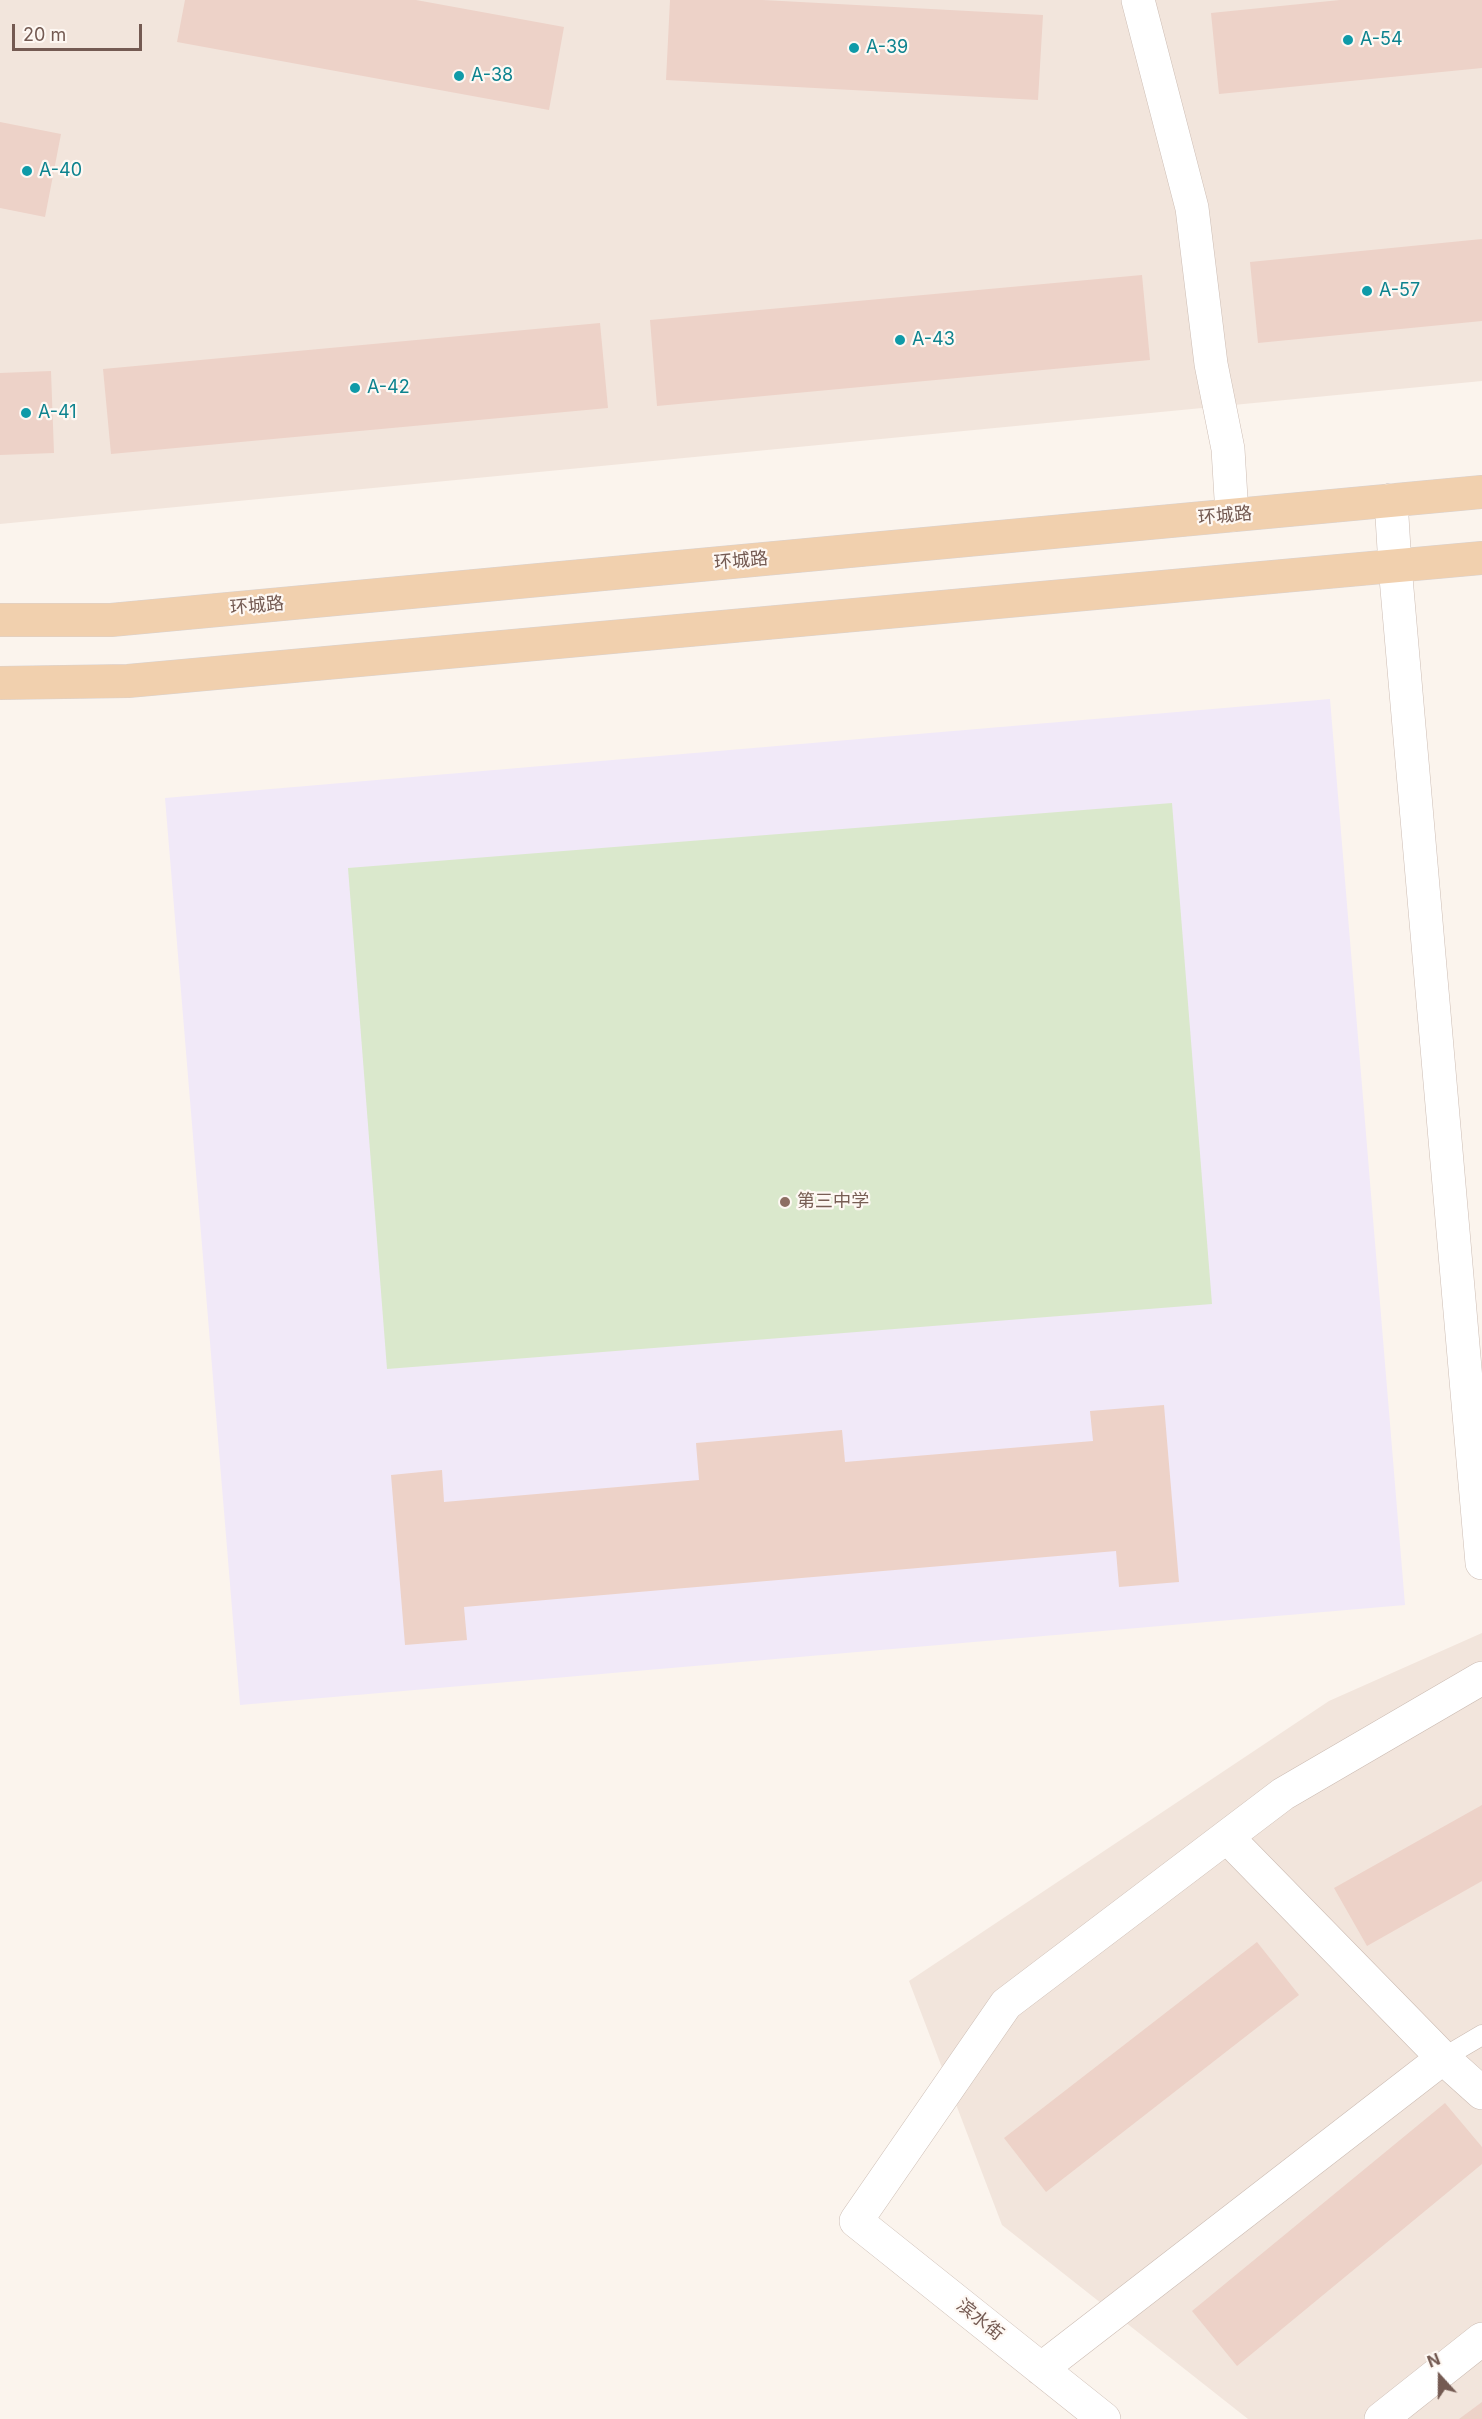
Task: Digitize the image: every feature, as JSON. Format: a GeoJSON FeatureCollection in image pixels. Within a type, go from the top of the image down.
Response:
{"type":"FeatureCollection","features":[{"type":"Feature","properties":{"kind":"main road","name":"环城路"},"geometry":{"type":"LineString","coordinates":[[0,620],[111,620],[1482,492]]}},
{"type":"Feature","properties":{"kind":"main road"},"geometry":{"type":"LineString","coordinates":[[0,683],[128,681],[1482,558]]}},
{"type":"Feature","properties":{"kind":"street"},"geometry":{"type":"LineString","coordinates":[[1138,0],[1192,208],[1211,364],[1228,449],[1232,515]]}},
{"type":"Feature","properties":{"kind":"street"},"geometry":{"type":"LineString","coordinates":[[1391,500],[1482,1563]]}},
{"type":"Feature","properties":{"kind":"street"},"geometry":{"type":"LineString","coordinates":[[1482,1678],[1283,1794],[1227,1837],[1443,2058],[1482,2093]]}},
{"type":"Feature","properties":{"kind":"street","name":"滨水街"},"geometry":{"type":"LineString","coordinates":[[1104,2419],[856,2221],[1006,2004],[1227,1837]]}},
{"type":"Feature","properties":{"kind":"street"},"geometry":{"type":"LineString","coordinates":[[1041,2368],[1443,2058]]}},
{"type":"Feature","properties":{"kind":"street"},"geometry":{"type":"LineString","coordinates":[[1381,2419],[1482,2339]]}},
{"type":"Feature","properties":{"kind":"lane"},"geometry":{"type":"LineString","coordinates":[[1443,2058],[1482,2035]]}},
{"type":"Feature","properties":{"kind":"shaded area"},"geometry":{"type":"Polygon","coordinates":[[[0,0],[1482,0],[1482,381],[0,524],[0,0]]]}},
{"type":"Feature","properties":{"kind":"shaded area","name":"第三中学"},"geometry":{"type":"Polygon","coordinates":[[[1330,699],[1405,1605],[240,1705],[165,798],[1330,699]]]}},
{"type":"Feature","properties":{"kind":"shaded area"},"geometry":{"type":"Polygon","coordinates":[[[1482,1633],[1482,2419],[1248,2419],[1002,2225],[909,1981],[1329,1701],[1482,1633]]]}},
{"type":"Feature","properties":{"kind":"green space"},"geometry":{"type":"Polygon","coordinates":[[[1172,803],[1212,1304],[387,1369],[348,868],[1172,803]]]}},
{"type":"Feature","properties":{"kind":"building","name":"A-38"},"geometry":{"type":"Polygon","coordinates":[[[185,0],[416,0],[564,27],[549,110],[177,42],[185,0]]]}},
{"type":"Feature","properties":{"kind":"building","name":"A-39"},"geometry":{"type":"Polygon","coordinates":[[[670,0],[763,0],[1043,15],[1038,100],[666,80],[670,0]]]}},
{"type":"Feature","properties":{"kind":"building","name":"A-54"},"geometry":{"type":"Polygon","coordinates":[[[1340,0],[1482,0],[1482,68],[1219,94],[1211,13],[1340,0]]]}},
{"type":"Feature","properties":{"kind":"building","name":"A-40"},"geometry":{"type":"Polygon","coordinates":[[[0,122],[61,134],[45,217],[0,208],[0,122]]]}},
{"type":"Feature","properties":{"kind":"building","name":"A-57"},"geometry":{"type":"Polygon","coordinates":[[[1482,239],[1482,321],[1258,343],[1250,262],[1482,239]]]}},
{"type":"Feature","properties":{"kind":"building","name":"A-43"},"geometry":{"type":"Polygon","coordinates":[[[1142,275],[1150,360],[657,406],[650,320],[1142,275]]]}},
{"type":"Feature","properties":{"kind":"building","name":"A-42"},"geometry":{"type":"Polygon","coordinates":[[[600,323],[608,408],[111,454],[103,369],[600,323]]]}},
{"type":"Feature","properties":{"kind":"building","name":"A-41"},"geometry":{"type":"Polygon","coordinates":[[[51,371],[54,453],[0,455],[0,373],[51,371]]]}},
{"type":"Feature","properties":{"kind":"building"},"geometry":{"type":"Polygon","coordinates":[[[1164,1405],[1179,1582],[1119,1587],[1116,1551],[464,1607],[467,1640],[405,1645],[391,1475],[442,1470],[444,1502],[699,1480],[696,1443],[842,1430],[845,1462],[1093,1441],[1090,1411],[1164,1405]]]}},
{"type":"Feature","properties":{"kind":"building"},"geometry":{"type":"Polygon","coordinates":[[[1482,1805],[1482,1881],[1367,1946],[1334,1888],[1482,1805]]]}},
{"type":"Feature","properties":{"kind":"building"},"geometry":{"type":"Polygon","coordinates":[[[1257,1942],[1299,1995],[1046,2192],[1004,2138],[1257,1942]]]}},
{"type":"Feature","properties":{"kind":"building"},"geometry":{"type":"Polygon","coordinates":[[[1445,2103],[1482,2147],[1482,2164],[1237,2366],[1192,2311],[1445,2103]]]}},
{"type":"Feature","properties":{"kind":"building"},"geometry":{"type":"Polygon","coordinates":[[[1482,2402],[1482,2419],[1459,2419],[1482,2402]]]}},
{"type":"Feature","properties":{"kind":"place","name":"A-54"},"geometry":{"type":"Point","coordinates":[1348,40]}},
{"type":"Feature","properties":{"kind":"place","name":"A-39"},"geometry":{"type":"Point","coordinates":[854,48]}},
{"type":"Feature","properties":{"kind":"place","name":"A-38"},"geometry":{"type":"Point","coordinates":[459,76]}},
{"type":"Feature","properties":{"kind":"place","name":"A-40"},"geometry":{"type":"Point","coordinates":[27,171]}},
{"type":"Feature","properties":{"kind":"place","name":"A-57"},"geometry":{"type":"Point","coordinates":[1367,291]}},
{"type":"Feature","properties":{"kind":"place","name":"A-43"},"geometry":{"type":"Point","coordinates":[900,340]}},
{"type":"Feature","properties":{"kind":"place","name":"A-42"},"geometry":{"type":"Point","coordinates":[355,388]}},
{"type":"Feature","properties":{"kind":"place","name":"A-41"},"geometry":{"type":"Point","coordinates":[26,413]}},
{"type":"Feature","properties":{"kind":"place","name":"第三中学"},"geometry":{"type":"Point","coordinates":[785,1202]}}]}
